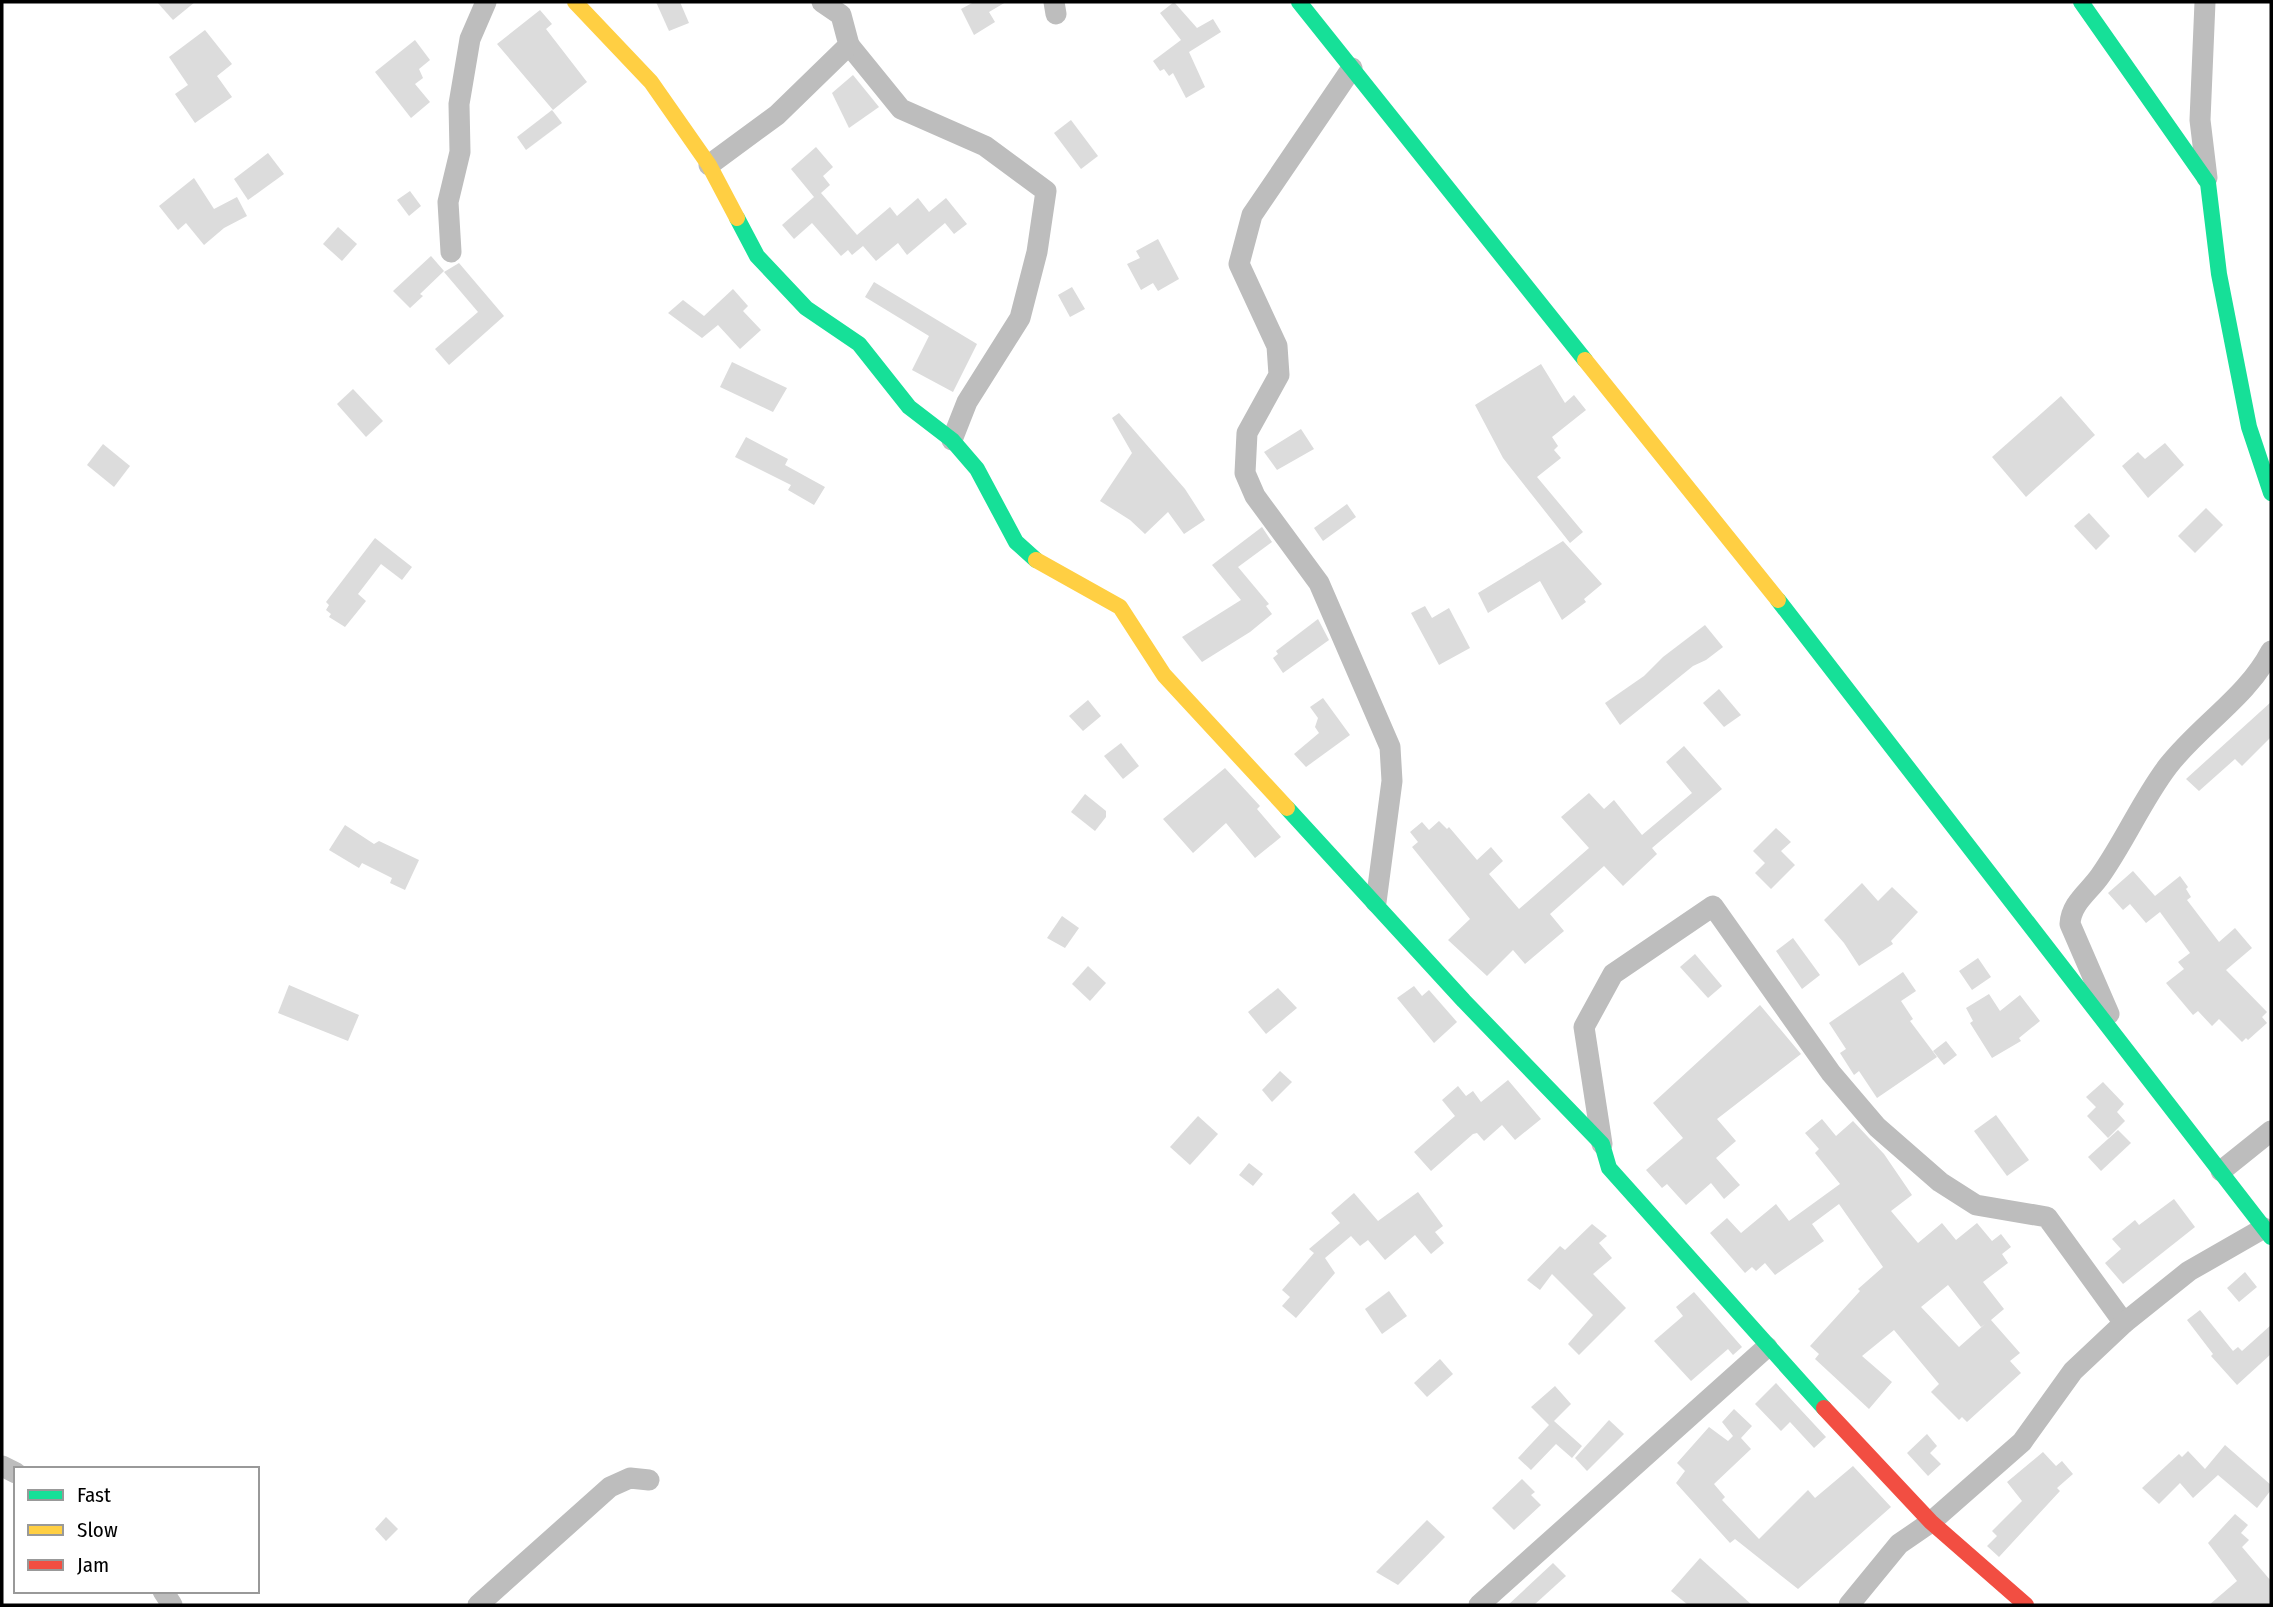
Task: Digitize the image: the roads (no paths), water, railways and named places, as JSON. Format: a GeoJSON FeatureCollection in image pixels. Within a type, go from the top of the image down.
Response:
{"type":"FeatureCollection","features":[{"type":"Feature","properties":{"kind":"street"},"geometry":{"type":"LineString","coordinates":[[451,251],[448,202],[460,152],[459,104],[470,39],[486,2]]}},
{"type":"Feature","properties":{"kind":"street"},"geometry":{"type":"LineString","coordinates":[[575,2],[651,82],[709,165],[757,256],[806,308],[859,344],[909,407],[952,440],[977,469],[1016,542],[1035,559],[1120,607],[1164,675],[1376,902],[1464,1001],[1602,1144]]}},
{"type":"Feature","properties":{"kind":"street"},"geometry":{"type":"LineString","coordinates":[[822,2],[841,15],[849,45],[901,109],[985,146],[1046,191],[1037,252],[1020,318],[968,402],[952,440]]}},
{"type":"Feature","properties":{"kind":"street"},"geometry":{"type":"LineString","coordinates":[[1299,2],[1818,651],[2268,1232],[2189,1271],[2124,1323],[2073,1371],[2022,1442],[1931,1522],[1899,1544],[1849,1605]]}},
{"type":"Feature","properties":{"kind":"street"},"geometry":{"type":"LineString","coordinates":[[2081,2],[2208,183]]}},
{"type":"Feature","properties":{"kind":"street"},"geometry":{"type":"LineString","coordinates":[[2205,2],[2200,120],[2219,274],[2246,415],[2271,494]]}},
{"type":"Feature","properties":{"kind":"street"},"geometry":{"type":"LineString","coordinates":[[709,165],[778,115],[849,45]]}},
{"type":"Feature","properties":{"kind":"street"},"geometry":{"type":"LineString","coordinates":[[1352,68],[1252,215],[1239,264],[1277,346],[1279,375],[1247,433],[1245,473],[1255,496],[1319,583],[1390,747],[1392,781],[1376,902]]}},
{"type":"Feature","properties":{"kind":"street"},"geometry":{"type":"LineString","coordinates":[[2120,1042],[2070,924],[2071,911],[2101,876],[2167,767],[2197,734],[2258,677],[2271,651]]}},
{"type":"Feature","properties":{"kind":"street"},"geometry":{"type":"LineString","coordinates":[[2026,1605],[1931,1522],[1767,1347],[1609,1168],[1602,1144],[1584,1027],[1612,974],[1713,906],[1831,1073],[1877,1127],[1940,1182],[1976,1205],[2047,1217],[2124,1323]]}},
{"type":"Feature","properties":{"kind":"street"},"geometry":{"type":"LineString","coordinates":[[2221,1171],[2271,1131]]}},
{"type":"Feature","properties":{"kind":"street"},"geometry":{"type":"LineString","coordinates":[[1479,1605],[1767,1347]]}},
{"type":"Feature","properties":{"kind":"street"},"geometry":{"type":"LineString","coordinates":[[478,1605],[610,1487],[630,1478],[649,1480]]}}]}
